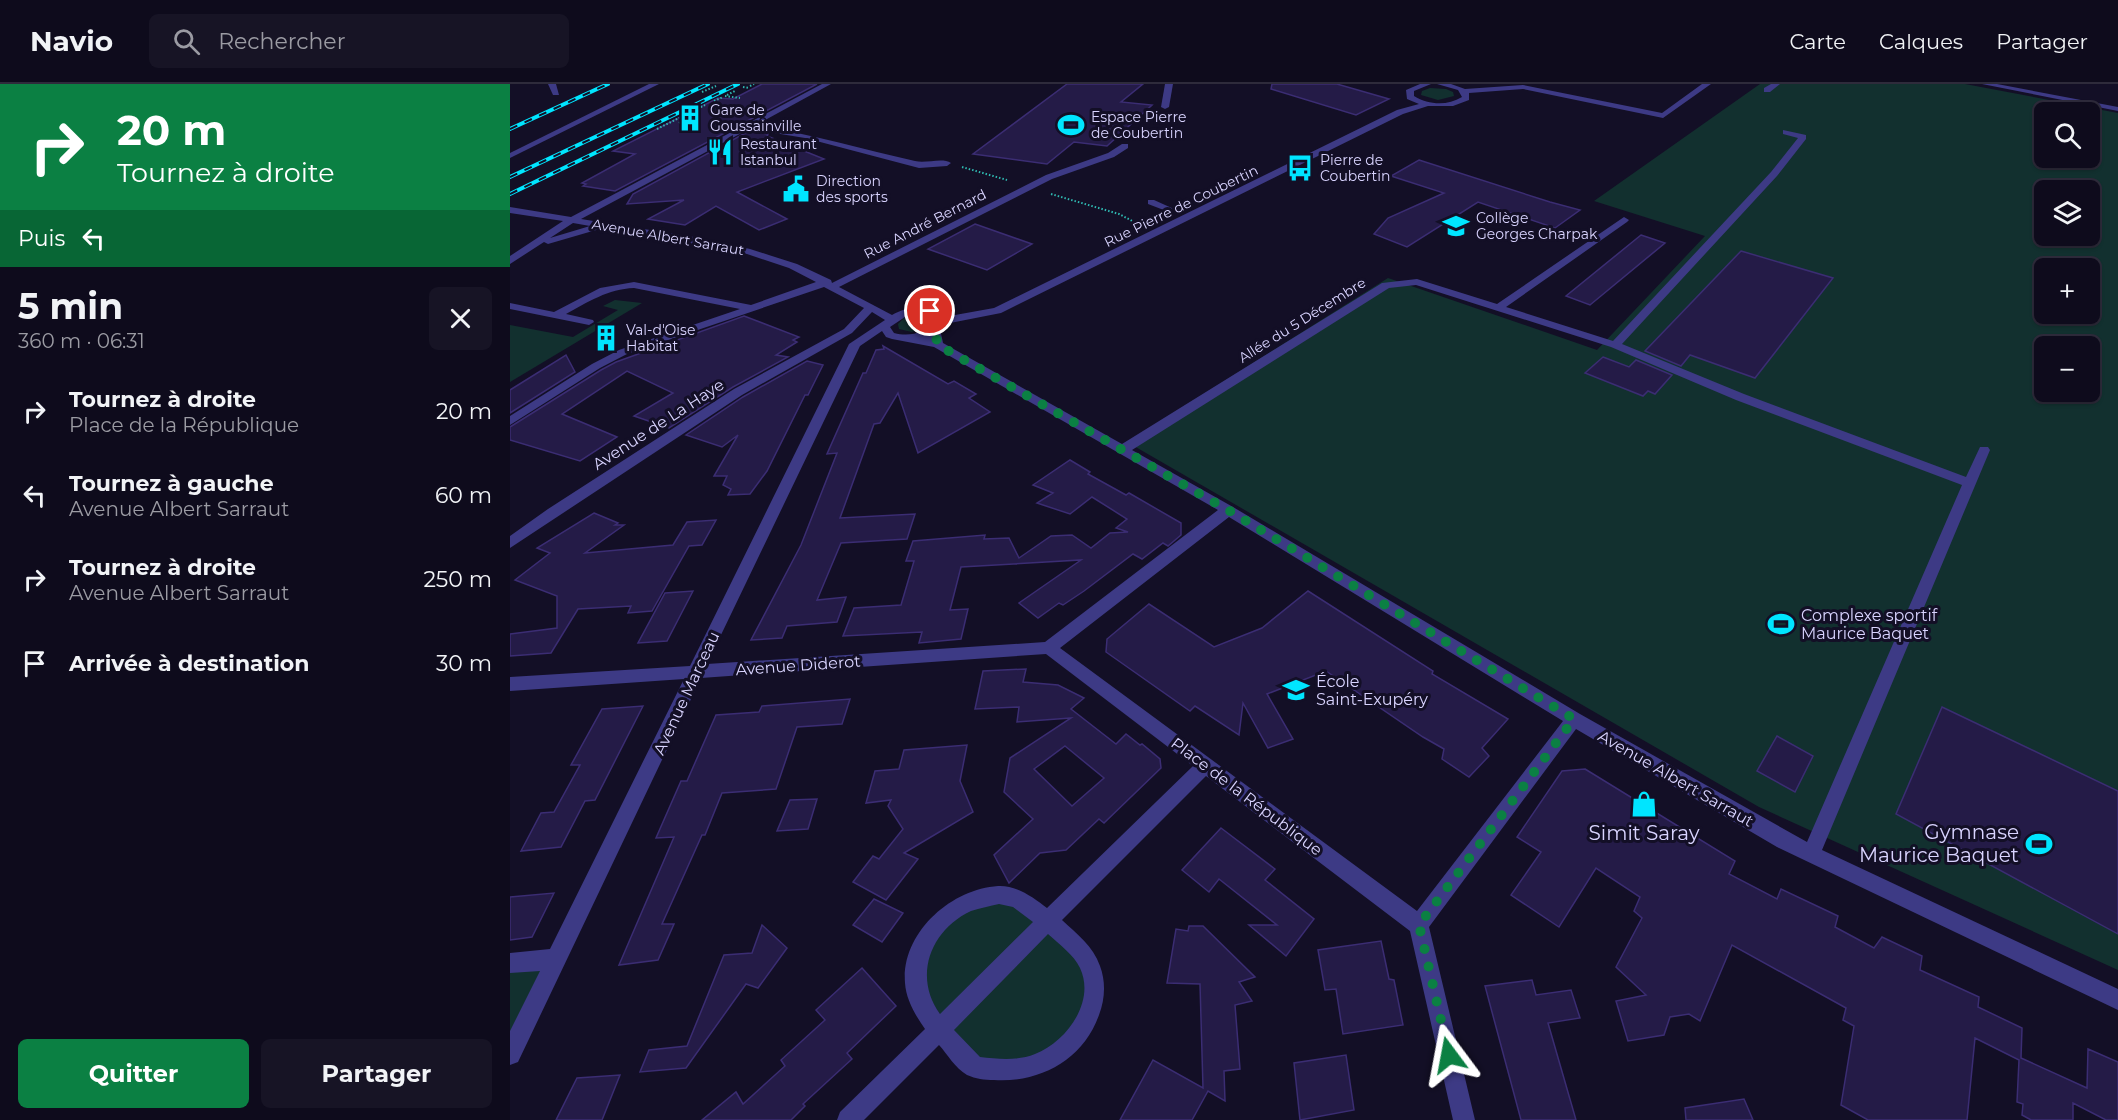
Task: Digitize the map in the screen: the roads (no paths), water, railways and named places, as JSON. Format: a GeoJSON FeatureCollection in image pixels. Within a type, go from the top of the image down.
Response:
{"type":"FeatureCollection","features":[{"type":"Feature","properties":{"kind":"street"},"geometry":{"type":"LineString","coordinates":[[552,84],[556,93]]}},
{"type":"Feature","properties":{"kind":"street"},"geometry":{"type":"LineString","coordinates":[[510,156],[654,84]]}},
{"type":"Feature","properties":{"kind":"street"},"geometry":{"type":"LineString","coordinates":[[510,261],[573,219],[827,84]]}},
{"type":"Feature","properties":{"kind":"street"},"geometry":{"type":"LineString","coordinates":[[1165,108],[1168,84]]}},
{"type":"Feature","properties":{"kind":"street"},"geometry":{"type":"LineString","coordinates":[[1403,84],[1414,87],[1427,84]]}},
{"type":"Feature","properties":{"kind":"street"},"geometry":{"type":"LineString","coordinates":[[1442,84],[1464,91],[1497,86],[1524,87],[1663,116],[1707,84]]}},
{"type":"Feature","properties":{"kind":"street"},"geometry":{"type":"LineString","coordinates":[[1767,90],[1776,84]]}},
{"type":"Feature","properties":{"kind":"street"},"geometry":{"type":"LineString","coordinates":[[1986,84],[2118,109]]}},
{"type":"Feature","properties":{"kind":"street"},"geometry":{"type":"LineString","coordinates":[[1414,87],[1408,93],[1410,96],[1429,104]]}},
{"type":"Feature","properties":{"kind":"street","name":"Rue Pierre de Coubertin"},"geometry":{"type":"LineString","coordinates":[[937,332],[997,311],[1400,112],[1429,104],[1456,103],[1466,98],[1464,91]]}},
{"type":"Feature","properties":{"kind":"street"},"geometry":{"type":"LineString","coordinates":[[747,126],[805,136],[920,165],[947,163]]}},
{"type":"Feature","properties":{"kind":"street"},"geometry":{"type":"LineString","coordinates":[[1615,345],[1774,174],[1803,137],[1786,132]]}},
{"type":"Feature","properties":{"kind":"street","name":"Rue André Bernard"},"geometry":{"type":"LineString","coordinates":[[510,422],[596,366],[614,357],[752,308],[830,284],[1049,177],[1112,155],[1125,146]]}},
{"type":"Feature","properties":{"kind":"street"},"geometry":{"type":"LineString","coordinates":[[1152,201],[1169,209]]}},
{"type":"Feature","properties":{"kind":"street","name":"Avenue Albert Sarraut"},"geometry":{"type":"LineString","coordinates":[[510,210],[573,219],[750,252],[793,266],[830,284],[871,307],[890,325],[911,338],[937,332],[1122,450],[1228,510],[1574,719],[1784,841],[2118,1000]]}},
{"type":"Feature","properties":{"kind":"street"},"geometry":{"type":"LineString","coordinates":[[1498,308],[1624,220]]}},
{"type":"Feature","properties":{"kind":"street"},"geometry":{"type":"LineString","coordinates":[[534,246],[603,225]]}},
{"type":"Feature","properties":{"kind":"street","name":"Allée du 5 Décembre"},"geometry":{"type":"LineString","coordinates":[[1122,450],[1386,285],[1417,282],[1615,345],[1740,397],[1969,483]]}},
{"type":"Feature","properties":{"kind":"street"},"geometry":{"type":"LineString","coordinates":[[556,315],[610,287],[622,285],[634,285],[752,308]]}},
{"type":"Feature","properties":{"kind":"street"},"geometry":{"type":"LineString","coordinates":[[510,306],[589,322]]}},
{"type":"Feature","properties":{"kind":"street","name":"Avenue de La Haye"},"geometry":{"type":"LineString","coordinates":[[510,543],[553,512],[738,392],[830,343],[848,331],[871,307]]}},
{"type":"Feature","properties":{"kind":"street","name":"Avenue Albert Sarraut"},"geometry":{"type":"LineString","coordinates":[[890,325],[906,312],[923,310],[936,313],[937,332]]}},
{"type":"Feature","properties":{"kind":"street"},"geometry":{"type":"LineString","coordinates":[[830,343],[860,340],[890,325]]}},
{"type":"Feature","properties":{"kind":"street","name":"Avenue Marceau"},"geometry":{"type":"LineString","coordinates":[[510,1054],[860,340]]}},
{"type":"Feature","properties":{"kind":"street"},"geometry":{"type":"LineString","coordinates":[[1811,854],[1984,450]]}},
{"type":"Feature","properties":{"kind":"street"},"geometry":{"type":"LineString","coordinates":[[1049,648],[1228,510]]}},
{"type":"Feature","properties":{"kind":"street","name":"Avenue Diderot"},"geometry":{"type":"LineString","coordinates":[[510,684],[1049,648]]}},
{"type":"Feature","properties":{"kind":"street","name":"Place de la République"},"geometry":{"type":"LineString","coordinates":[[1049,648],[1419,925]]}},
{"type":"Feature","properties":{"kind":"street"},"geometry":{"type":"LineString","coordinates":[[1464,1120],[1419,925],[1574,719]]}},
{"type":"Feature","properties":{"kind":"street"},"geometry":{"type":"LineString","coordinates":[[848,1120],[1204,765]]}},
{"type":"Feature","properties":{"kind":"street"},"geometry":{"type":"LineString","coordinates":[[999,895],[1018,900],[1047,921],[1087,959],[1092,975],[1094,996],[1089,1016],[1072,1042],[1052,1058],[1029,1068],[1003,1071],[975,1067],[939,1030],[918,996],[916,978],[918,961],[928,938],[941,921],[959,907],[977,899],[999,895]]}},
{"type":"Feature","properties":{"kind":"street"},"geometry":{"type":"LineString","coordinates":[[510,963],[556,959]]}},
{"type":"Feature","properties":{"kind":"railway"},"geometry":{"type":"LineString","coordinates":[[510,129],[608,84]]}},
{"type":"Feature","properties":{"kind":"railway"},"geometry":{"type":"LineString","coordinates":[[510,177],[708,84]]}},
{"type":"Feature","properties":{"kind":"railway"},"geometry":{"type":"LineString","coordinates":[[510,194],[738,84]]}},
{"type":"Feature","properties":{"kind":"place","name":"Gare de Goussainville"},"geometry":{"type":"Point","coordinates":[690,118]}},
{"type":"Feature","properties":{"kind":"place","name":"Espace Pierre de Coubertin"},"geometry":{"type":"Point","coordinates":[1071,125]}},
{"type":"Feature","properties":{"kind":"place","name":"Restaurant Istanbul"},"geometry":{"type":"Point","coordinates":[720,152]}},
{"type":"Feature","properties":{"kind":"place","name":"Pierre de Coubertin"},"geometry":{"type":"Point","coordinates":[1300,168]}},
{"type":"Feature","properties":{"kind":"place","name":"Direction des sports"},"geometry":{"type":"Point","coordinates":[796,189]}},
{"type":"Feature","properties":{"kind":"place","name":"Collège Georges Charpak"},"geometry":{"type":"Point","coordinates":[1456,226]}},
{"type":"Feature","properties":{"kind":"place","name":"Val-d'Oise Habitat"},"geometry":{"type":"Point","coordinates":[606,338]}},
{"type":"Feature","properties":{"kind":"place","name":"Complexe sportif Maurice Baquet"},"geometry":{"type":"Point","coordinates":[1781,624]}},
{"type":"Feature","properties":{"kind":"place","name":"École Saint-Exupéry"},"geometry":{"type":"Point","coordinates":[1296,690]}},
{"type":"Feature","properties":{"kind":"place","name":"Simit Saray"},"geometry":{"type":"Point","coordinates":[1644,804]}},
{"type":"Feature","properties":{"kind":"place","name":"Gymnase Maurice Baquet"},"geometry":{"type":"Point","coordinates":[2039,844]}}]}
